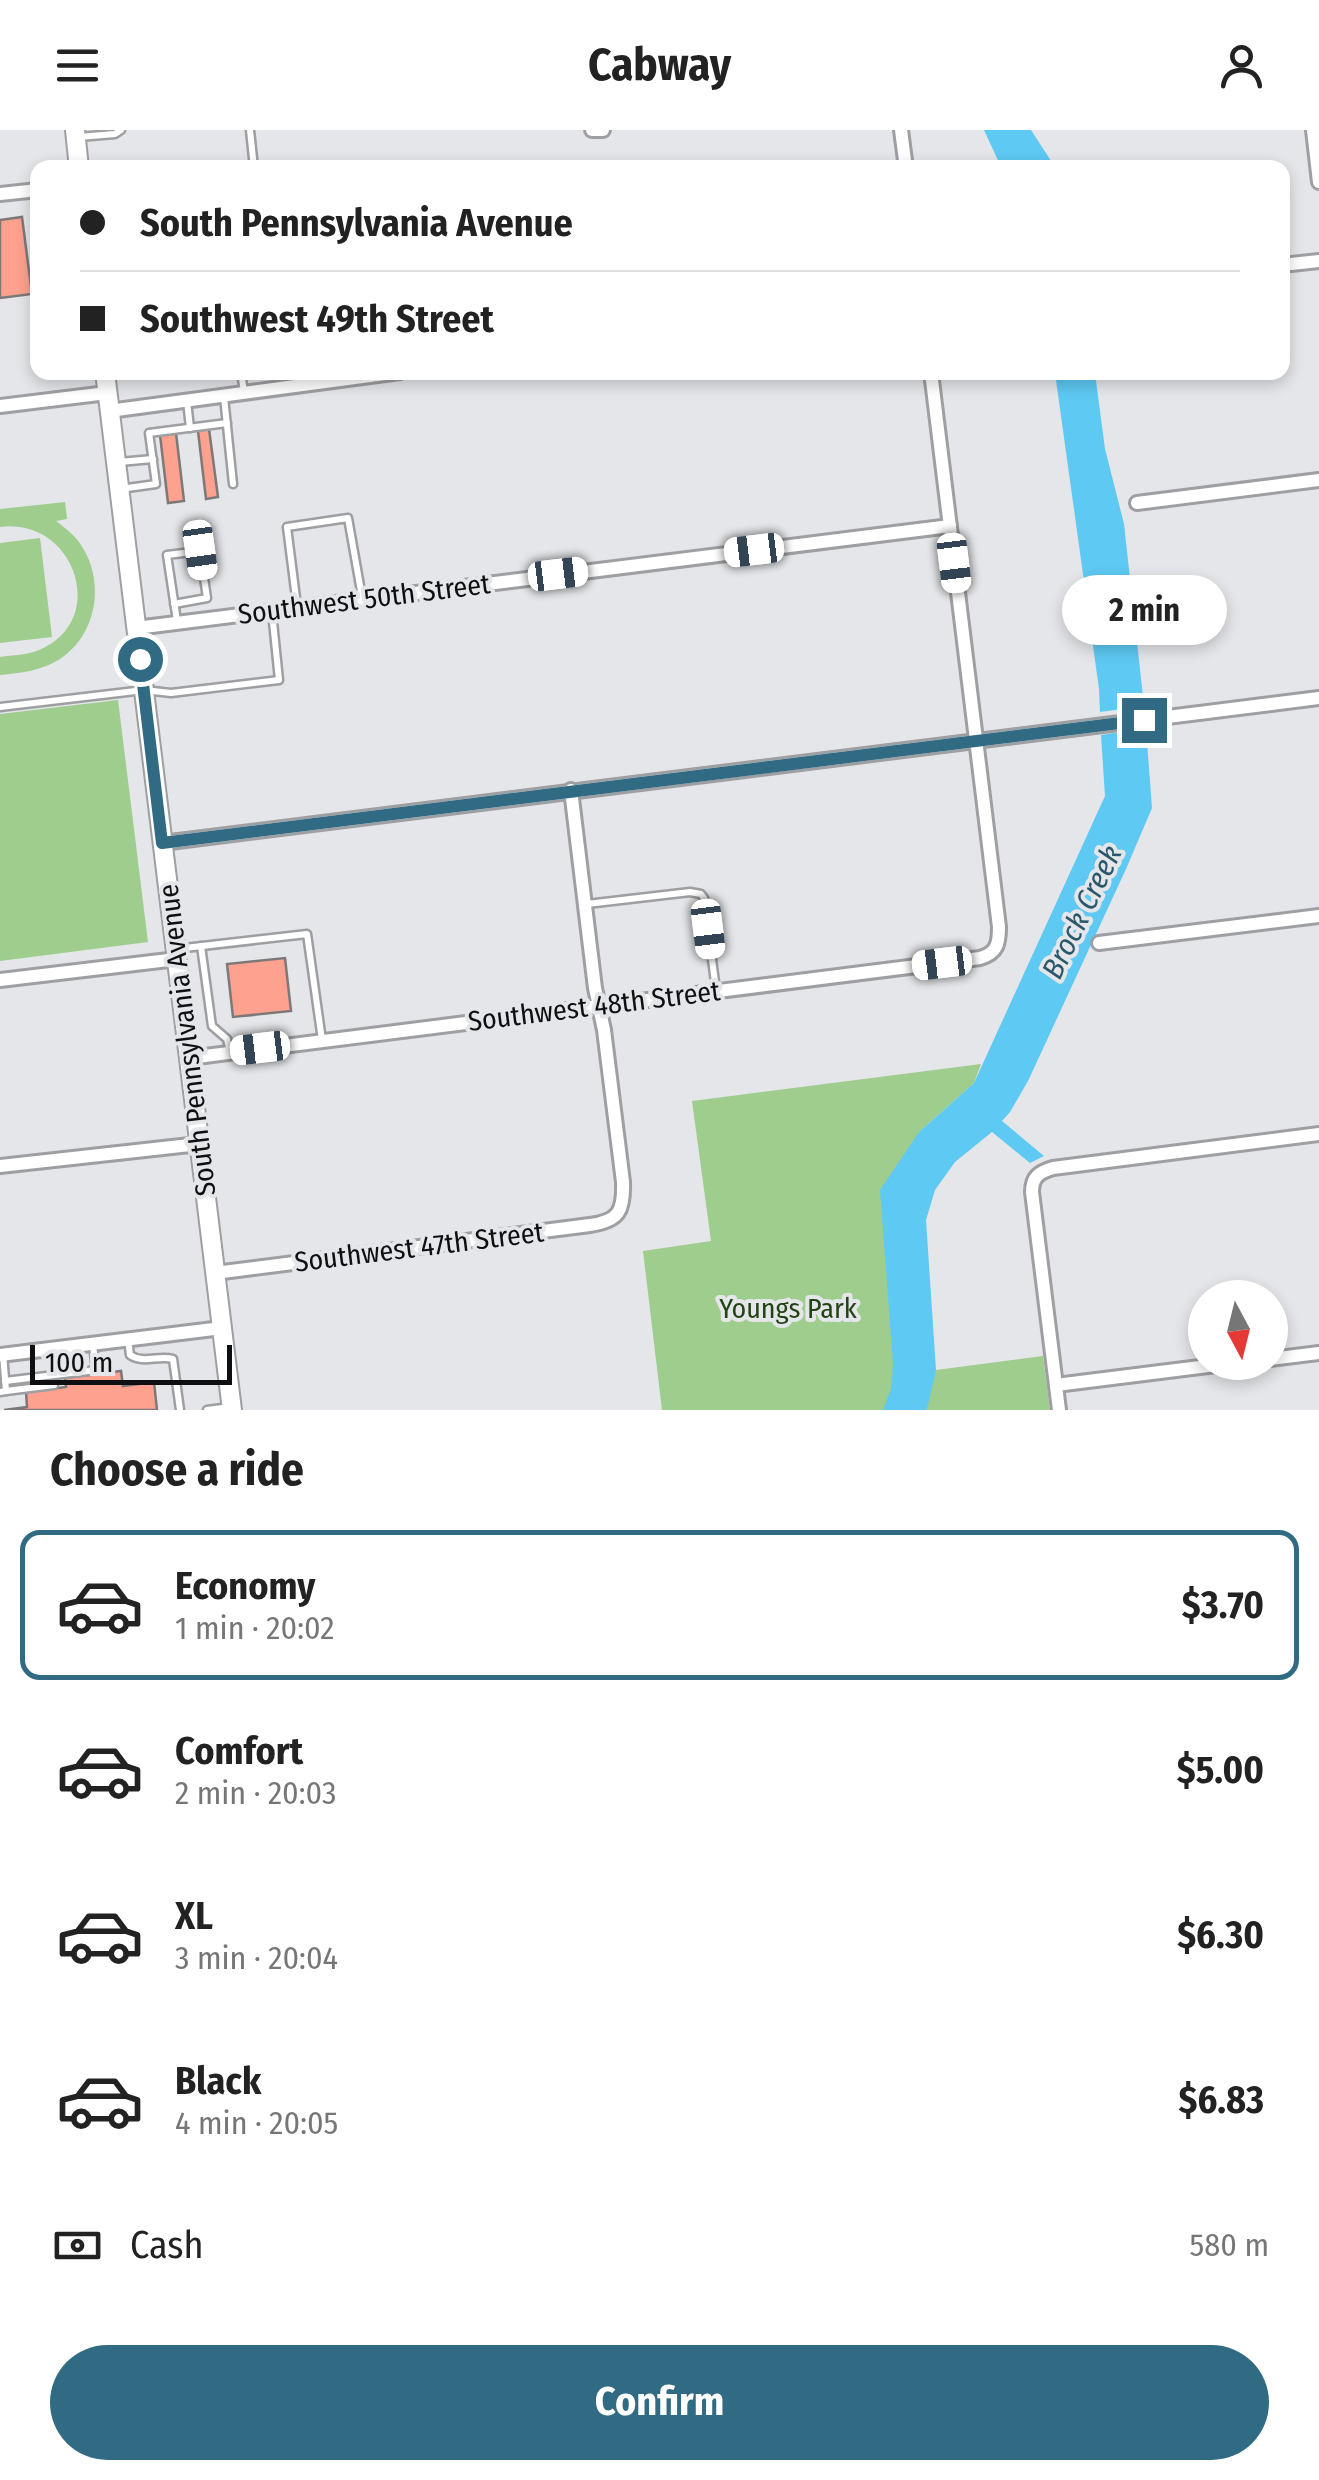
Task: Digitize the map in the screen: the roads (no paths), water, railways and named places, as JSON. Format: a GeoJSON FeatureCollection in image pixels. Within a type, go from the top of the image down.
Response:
{"type":"FeatureCollection","features":[{"type":"Feature","properties":{"kind":"main road"},"geometry":{"type":"LineString","coordinates":[[75,134],[79,160]]}},
{"type":"Feature","properties":{"kind":"main road","name":"South Pennsylvania Avenue"},"geometry":{"type":"LineString","coordinates":[[106,380],[232,1408]]}},
{"type":"Feature","properties":{"kind":"street"},"geometry":{"type":"LineString","coordinates":[[592,131],[602,130]]}},
{"type":"Feature","properties":{"kind":"street"},"geometry":{"type":"LineString","coordinates":[[901,130],[905,160]]}},
{"type":"Feature","properties":{"kind":"street"},"geometry":{"type":"LineString","coordinates":[[1313,130],[1319,182]]}},
{"type":"Feature","properties":{"kind":"street"},"geometry":{"type":"LineString","coordinates":[[0,194],[30,191]]}},
{"type":"Feature","properties":{"kind":"street"},"geometry":{"type":"LineString","coordinates":[[1290,264],[1319,261]]}},
{"type":"Feature","properties":{"kind":"street"},"geometry":{"type":"LineString","coordinates":[[0,406],[187,401],[341,380]]}},
{"type":"Feature","properties":{"kind":"street"},"geometry":{"type":"LineString","coordinates":[[932,380],[977,740]]}},
{"type":"Feature","properties":{"kind":"street"},"geometry":{"type":"LineString","coordinates":[[1137,503],[1319,480]]}},
{"type":"Feature","properties":{"kind":"street","name":"Southwest 50th Street"},"geometry":{"type":"LineString","coordinates":[[136,628],[950,526]]}},
{"type":"Feature","properties":{"kind":"street"},"geometry":{"type":"LineString","coordinates":[[162,843],[1319,698]]}},
{"type":"Feature","properties":{"kind":"street","name":"Southwest 48th Street"},"geometry":{"type":"LineString","coordinates":[[189,1058],[989,955],[996,949],[999,928],[977,740]]}},
{"type":"Feature","properties":{"kind":"street"},"geometry":{"type":"LineString","coordinates":[[571,790],[599,1005]]}},
{"type":"Feature","properties":{"kind":"street"},"geometry":{"type":"LineString","coordinates":[[1100,944],[1319,916]]}},
{"type":"Feature","properties":{"kind":"street"},"geometry":{"type":"LineString","coordinates":[[0,980],[176,954]]}},
{"type":"Feature","properties":{"kind":"street","name":"Southwest 47th Street"},"geometry":{"type":"LineString","coordinates":[[215,1273],[590,1226],[614,1218],[622,1205],[623,1182],[599,1005]]}},
{"type":"Feature","properties":{"kind":"street"},"geometry":{"type":"LineString","coordinates":[[1059,1410],[1032,1192],[1036,1176],[1053,1168],[1319,1134]]}},
{"type":"Feature","properties":{"kind":"street"},"geometry":{"type":"LineString","coordinates":[[0,1166],[200,1144]]}},
{"type":"Feature","properties":{"kind":"street"},"geometry":{"type":"LineString","coordinates":[[1,1355],[222,1328]]}},
{"type":"Feature","properties":{"kind":"street"},"geometry":{"type":"LineString","coordinates":[[1288,1357],[1319,1353]]}},
{"type":"Feature","properties":{"kind":"street"},"geometry":{"type":"LineString","coordinates":[[1056,1386],[1188,1369]]}},
{"type":"Feature","properties":{"kind":"lane"},"geometry":{"type":"LineString","coordinates":[[75,134],[115,134],[121,130]]}},
{"type":"Feature","properties":{"kind":"lane"},"geometry":{"type":"LineString","coordinates":[[250,130],[253,160]]}},
{"type":"Feature","properties":{"kind":"lane"},"geometry":{"type":"LineString","coordinates":[[243,380],[244,393]]}},
{"type":"Feature","properties":{"kind":"lane"},"geometry":{"type":"LineString","coordinates":[[282,380],[282,388]]}},
{"type":"Feature","properties":{"kind":"lane"},"geometry":{"type":"LineString","coordinates":[[224,396],[234,484]]}},
{"type":"Feature","properties":{"kind":"lane"},"geometry":{"type":"LineString","coordinates":[[187,401],[190,428]]}},
{"type":"Feature","properties":{"kind":"lane"},"geometry":{"type":"LineString","coordinates":[[119,489],[156,484],[149,433],[226,423]]}},
{"type":"Feature","properties":{"kind":"lane"},"geometry":{"type":"LineString","coordinates":[[116,462],[152,458]]}},
{"type":"Feature","properties":{"kind":"lane"},"geometry":{"type":"LineString","coordinates":[[297,606],[287,527],[348,518],[362,599]]}},
{"type":"Feature","properties":{"kind":"lane"},"geometry":{"type":"LineString","coordinates":[[174,604],[207,598],[200,550],[167,554],[174,604],[177,622]]}},
{"type":"Feature","properties":{"kind":"lane"},"geometry":{"type":"LineString","coordinates":[[0,707],[144,690],[171,693],[279,680],[272,610]]}},
{"type":"Feature","properties":{"kind":"lane"},"geometry":{"type":"LineString","coordinates":[[585,904],[701,894],[716,991]]}},
{"type":"Feature","properties":{"kind":"lane"},"geometry":{"type":"LineString","coordinates":[[176,954],[202,946],[307,934],[322,1040]]}},
{"type":"Feature","properties":{"kind":"lane"},"geometry":{"type":"LineString","coordinates":[[202,946],[212,1026],[227,1039],[230,1052]]}},
{"type":"Feature","properties":{"kind":"lane"},"geometry":{"type":"LineString","coordinates":[[128,1339],[130,1356],[137,1360],[174,1358],[180,1410]]}},
{"type":"Feature","properties":{"kind":"lane"},"geometry":{"type":"LineString","coordinates":[[6,1382],[96,1370],[93,1343]]}},
{"type":"Feature","properties":{"kind":"lane"},"geometry":{"type":"LineString","coordinates":[[1,1355],[6,1382],[3,1392],[54,1386]]}},
{"type":"Feature","properties":{"kind":"lane"},"geometry":{"type":"LineString","coordinates":[[207,1410],[232,1408]]}},
{"type":"Feature","properties":{"kind":"water"},"geometry":{"type":"Polygon","coordinates":[[[984,130],[1031,130],[1050,160],[998,160],[984,130]]]}},
{"type":"Feature","properties":{"kind":"water"},"geometry":{"type":"Polygon","coordinates":[[[1056,380],[1096,380],[1105,449],[1124,524],[1144,706],[1100,712],[1056,380]]]}},
{"type":"Feature","properties":{"kind":"water","name":"Brock Creek"},"geometry":{"type":"Polygon","coordinates":[[[1146,728],[1152,808],[1028,1081],[1002,1121],[1044,1156],[1030,1163],[992,1132],[955,1162],[935,1190],[926,1220],[936,1370],[928,1405],[926,1410],[883,1410],[891,1389],[893,1364],[880,1190],[919,1132],[974,1083],[1105,796],[1101,735],[1146,728]]]}},
{"type":"Feature","properties":{"kind":"park label","name":"Youngs Park"},"geometry":{"type":"Point","coordinates":[788,1308]}}]}
